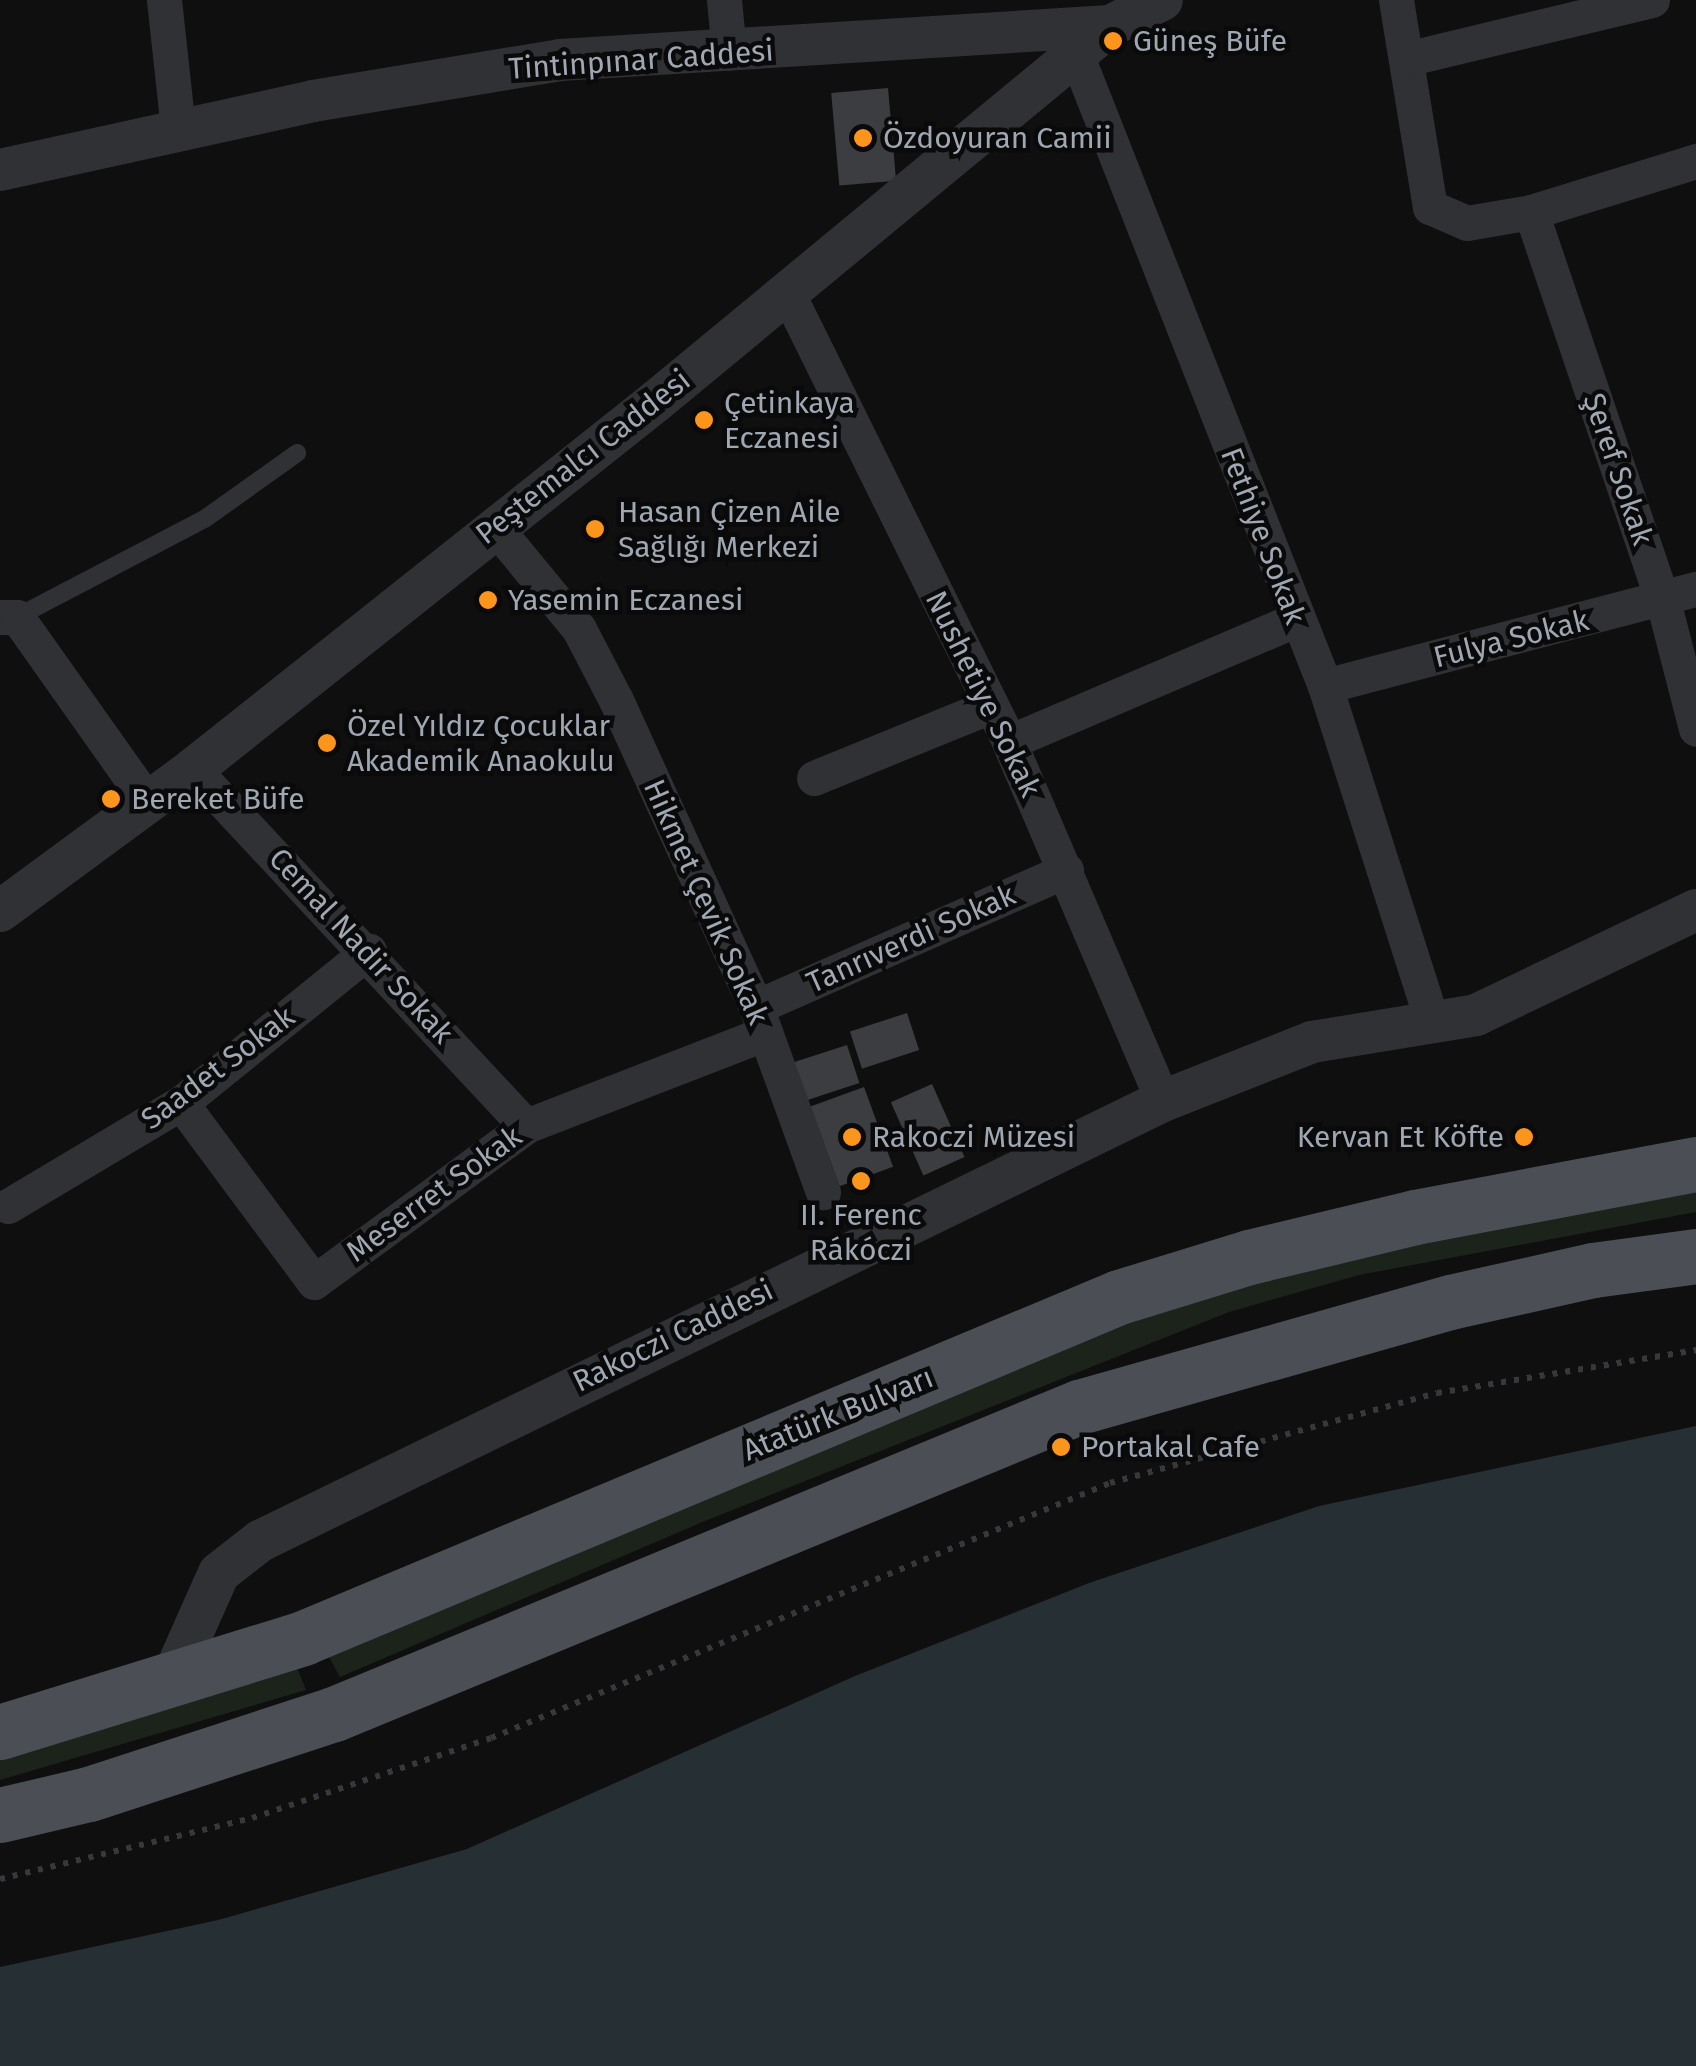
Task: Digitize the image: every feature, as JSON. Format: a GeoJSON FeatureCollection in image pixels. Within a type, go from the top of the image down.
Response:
{"type":"FeatureCollection","features":[{"type":"Feature","properties":{"kind":"main road","name":"Atatürk Bulvarı"},"geometry":{"type":"LineString","coordinates":[[0,1732],[170,1683],[303,1638],[1118,1297],[1397,1221],[1696,1164]]}},
{"type":"Feature","properties":{"kind":"main road"},"geometry":{"type":"LineString","coordinates":[[0,1815],[88,1794],[334,1714],[1079,1407],[1450,1302],[1593,1270],[1696,1256]]}},
{"type":"Feature","properties":{"kind":"street"},"geometry":{"type":"LineString","coordinates":[[164,0],[178,129]]}},
{"type":"Feature","properties":{"kind":"street"},"geometry":{"type":"LineString","coordinates":[[724,0],[728,53]]}},
{"type":"Feature","properties":{"kind":"street","name":"Peştemalcı Caddesi"},"geometry":{"type":"LineString","coordinates":[[0,911],[193,769],[788,294],[1110,26],[1162,0]]}},
{"type":"Feature","properties":{"kind":"street"},"geometry":{"type":"LineString","coordinates":[[1396,0],[1430,207],[1467,223],[1531,212],[1696,161]]}},
{"type":"Feature","properties":{"kind":"street"},"geometry":{"type":"LineString","coordinates":[[1406,59],[1652,0]]}},
{"type":"Feature","properties":{"kind":"street","name":"Tintinpınar Caddesi"},"geometry":{"type":"LineString","coordinates":[[0,170],[178,129],[560,60],[728,53],[1110,26]]}},
{"type":"Feature","properties":{"kind":"street","name":"Fethiye Sokak"},"geometry":{"type":"LineString","coordinates":[[1076,54],[1295,620],[1325,686],[1434,1025]]}},
{"type":"Feature","properties":{"kind":"street","name":"Şeref Sokak"},"geometry":{"type":"LineString","coordinates":[[1531,212],[1680,595],[1696,730]]}},
{"type":"Feature","properties":{"kind":"street","name":"Nushetiye Sokak"},"geometry":{"type":"LineString","coordinates":[[788,294],[1009,742],[1163,1102]]}},
{"type":"Feature","properties":{"kind":"street","name":"Hikmet Çevik Sokak"},"geometry":{"type":"LineString","coordinates":[[495,526],[579,630],[761,1020],[823,1192]]}},
{"type":"Feature","properties":{"kind":"street","name":"Fulya Sokak"},"geometry":{"type":"LineString","coordinates":[[1325,686],[1680,595]]}},
{"type":"Feature","properties":{"kind":"street"},"geometry":{"type":"LineString","coordinates":[[8,617],[148,802]]}},
{"type":"Feature","properties":{"kind":"street"},"geometry":{"type":"LineString","coordinates":[[1009,742],[1295,620]]}},
{"type":"Feature","properties":{"kind":"street"},"geometry":{"type":"LineString","coordinates":[[814,778],[990,706]]}},
{"type":"Feature","properties":{"kind":"street","name":"Cemal Nadir Sokak"},"geometry":{"type":"LineString","coordinates":[[193,769],[369,951],[526,1126]]}},
{"type":"Feature","properties":{"kind":"street","name":"Tanrıverdi Sokak"},"geometry":{"type":"LineString","coordinates":[[761,1020],[1066,870]]}},
{"type":"Feature","properties":{"kind":"street","name":"Rakoczi Caddesi"},"geometry":{"type":"LineString","coordinates":[[170,1683],[219,1573],[260,1541],[1163,1102],[1312,1042],[1434,1025],[1520,998],[1696,910]]}},
{"type":"Feature","properties":{"kind":"street","name":"Saadet Sokak"},"geometry":{"type":"LineString","coordinates":[[8,1206],[181,1103],[369,951]]}},
{"type":"Feature","properties":{"kind":"street","name":"Meserret Sokak"},"geometry":{"type":"LineString","coordinates":[[181,1103],[314,1282],[526,1126],[761,1020]]}},
{"type":"Feature","properties":{"kind":"lane"},"geometry":{"type":"LineString","coordinates":[[8,617],[206,518],[298,453]]}},
{"type":"Feature","properties":{"kind":"path"},"geometry":{"type":"LineString","coordinates":[[0,1880],[252,1818],[490,1738],[1110,1483],[1437,1392],[1696,1350]]}},
{"type":"Feature","properties":{"kind":"shaded area"},"geometry":{"type":"Polygon","coordinates":[[[1696,1190],[1696,1212],[1359,1275],[1229,1312],[705,1521],[340,1677],[328,1655],[928,1402],[1195,1298],[1354,1254],[1696,1190]]]}},
{"type":"Feature","properties":{"kind":"shaded area"},"geometry":{"type":"Polygon","coordinates":[[[1696,1426],[1696,2066],[0,2066],[0,1967],[218,1920],[467,1849],[855,1676],[1089,1583],[1319,1506],[1696,1426]]]}},
{"type":"Feature","properties":{"kind":"shaded area"},"geometry":{"type":"Polygon","coordinates":[[[296,1665],[306,1690],[0,1780],[0,1758],[296,1665]]]}},
{"type":"Feature","properties":{"kind":"building","name":"Özdoyuran Camii"},"geometry":{"type":"Polygon","coordinates":[[[888,88],[896,181],[839,186],[831,93],[888,88]]]}},
{"type":"Feature","properties":{"kind":"building"},"geometry":{"type":"Polygon","coordinates":[[[907,1013],[919,1050],[862,1069],[850,1032],[907,1013]]]}},
{"type":"Feature","properties":{"kind":"building"},"geometry":{"type":"Polygon","coordinates":[[[847,1045],[859,1083],[805,1101],[793,1063],[847,1045]]]}},
{"type":"Feature","properties":{"kind":"building"},"geometry":{"type":"Polygon","coordinates":[[[932,1084],[965,1157],[923,1175],[891,1102],[932,1084]]]}},
{"type":"Feature","properties":{"kind":"building","name":"Rakoczi Müzesi"},"geometry":{"type":"Polygon","coordinates":[[[864,1087],[893,1167],[840,1186],[810,1106],[864,1087]]]}},
{"type":"Feature","properties":{"kind":"place","name":"Güneş Büfe"},"geometry":{"type":"Point","coordinates":[1113,41]}},
{"type":"Feature","properties":{"kind":"place","name":"Özdoyuran Camii"},"geometry":{"type":"Point","coordinates":[863,138]}},
{"type":"Feature","properties":{"kind":"place","name":"Çetinkaya Eczanesi"},"geometry":{"type":"Point","coordinates":[704,420]}},
{"type":"Feature","properties":{"kind":"place","name":"Hasan Çizen Aile Sağlığı Merkezi"},"geometry":{"type":"Point","coordinates":[595,529]}},
{"type":"Feature","properties":{"kind":"place","name":"Yasemin Eczanesi"},"geometry":{"type":"Point","coordinates":[488,600]}},
{"type":"Feature","properties":{"kind":"place","name":"Özel Yıldız Çocuklar Akademik Anaokulu"},"geometry":{"type":"Point","coordinates":[327,743]}},
{"type":"Feature","properties":{"kind":"place","name":"Bereket Büfe"},"geometry":{"type":"Point","coordinates":[111,799]}},
{"type":"Feature","properties":{"kind":"place","name":"Rakoczi Müzesi"},"geometry":{"type":"Point","coordinates":[852,1137]}},
{"type":"Feature","properties":{"kind":"place","name":"Kervan Et Köfte"},"geometry":{"type":"Point","coordinates":[1524,1137]}},
{"type":"Feature","properties":{"kind":"place","name":"II. Ferenc Rákóczi"},"geometry":{"type":"Point","coordinates":[861,1181]}},
{"type":"Feature","properties":{"kind":"place","name":"Portakal Cafe"},"geometry":{"type":"Point","coordinates":[1061,1447]}}]}
